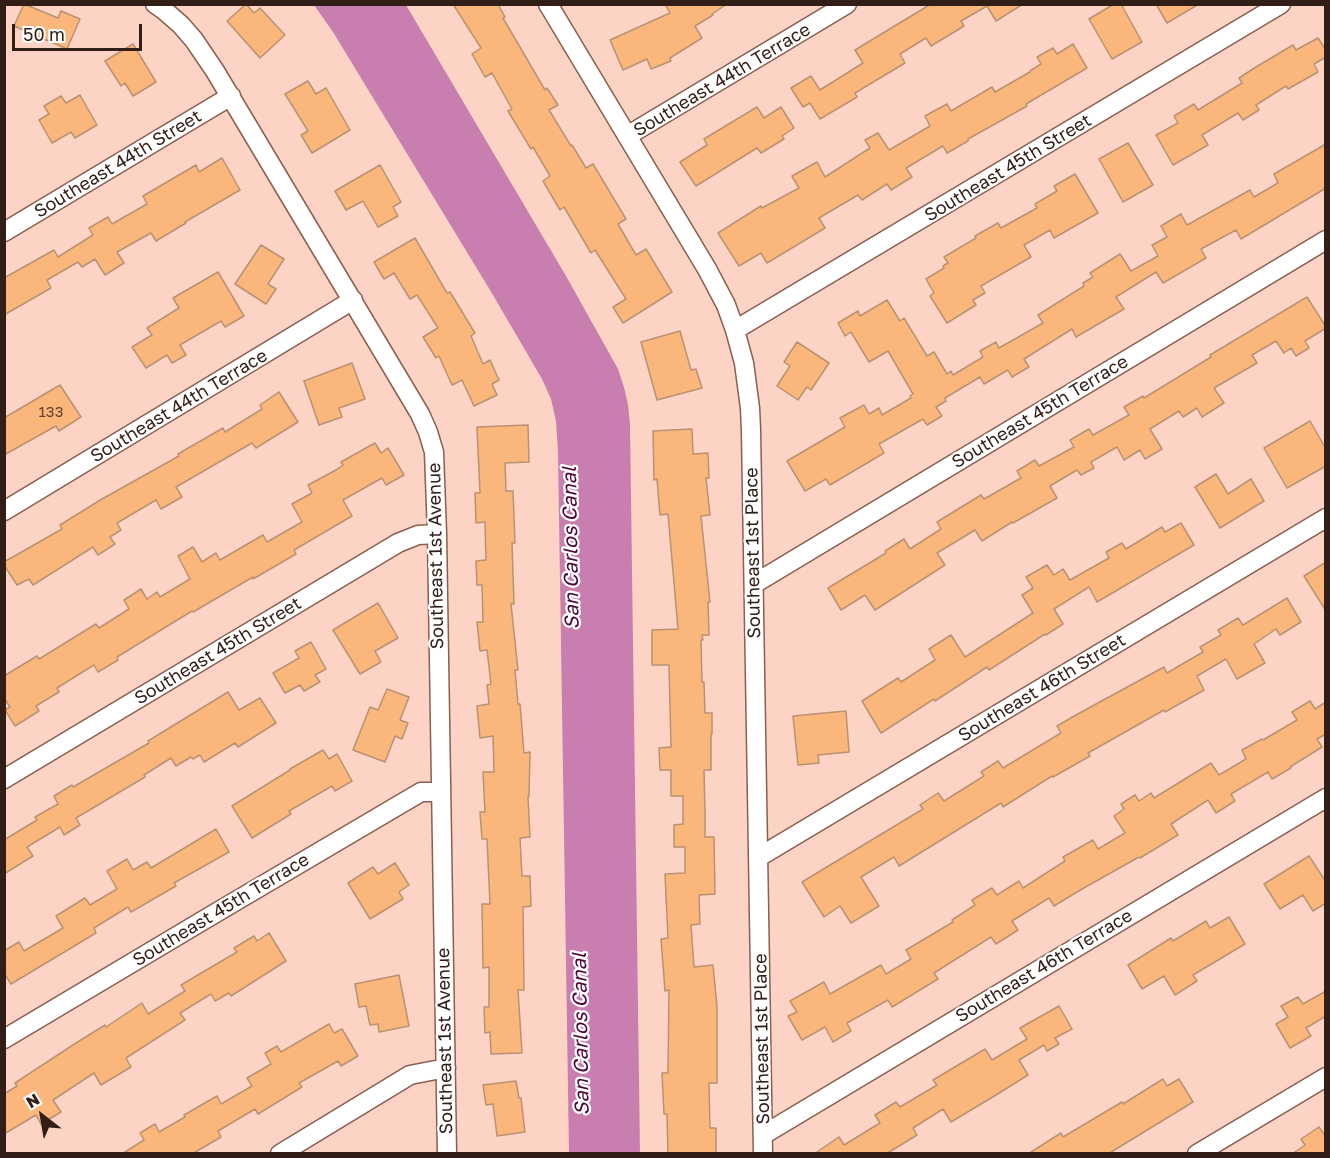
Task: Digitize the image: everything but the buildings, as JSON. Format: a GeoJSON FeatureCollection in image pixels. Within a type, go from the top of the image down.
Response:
{"type":"FeatureCollection","features":[{"type":"Feature","properties":{"kind":"street","name":"Southeast 1st Avenue"},"geometry":{"type":"LineString","coordinates":[[155,4],[181,25],[194,40],[231,96],[420,414],[434,452],[447,1154]]}},
{"type":"Feature","properties":{"kind":"street","name":"Southeast 1st Place"},"geometry":{"type":"LineString","coordinates":[[548,4],[726,305],[744,363],[750,408],[763,1154]]}},
{"type":"Feature","properties":{"kind":"street","name":"Southeast 44th Terrace"},"geometry":{"type":"LineString","coordinates":[[627,136],[847,4]]}},
{"type":"Feature","properties":{"kind":"street","name":"Southeast 45th Street"},"geometry":{"type":"LineString","coordinates":[[735,330],[1281,4]]}},
{"type":"Feature","properties":{"kind":"street","name":"Southeast 44th Street"},"geometry":{"type":"LineString","coordinates":[[4,232],[231,96]]}},
{"type":"Feature","properties":{"kind":"street","name":"Southeast 45th Terrace"},"geometry":{"type":"LineString","coordinates":[[754,584],[1326,240]]}},
{"type":"Feature","properties":{"kind":"street","name":"Southeast 44th Terrace"},"geometry":{"type":"LineString","coordinates":[[4,511],[353,300]]}},
{"type":"Feature","properties":{"kind":"street","name":"Southeast 46th Street"},"geometry":{"type":"LineString","coordinates":[[759,857],[1326,518]]}},
{"type":"Feature","properties":{"kind":"street","name":"Southeast 45th Street"},"geometry":{"type":"LineString","coordinates":[[4,779],[398,543],[418,535],[437,534]]}},
{"type":"Feature","properties":{"kind":"street","name":"Southeast 45th Terrace"},"geometry":{"type":"LineString","coordinates":[[4,1039],[421,792],[441,792]]}},
{"type":"Feature","properties":{"kind":"street","name":"Southeast 46th Terrace"},"geometry":{"type":"LineString","coordinates":[[763,1135],[1326,798]]}},
{"type":"Feature","properties":{"kind":"street"},"geometry":{"type":"LineString","coordinates":[[280,1154],[410,1075],[446,1068]]}},
{"type":"Feature","properties":{"kind":"street"},"geometry":{"type":"LineString","coordinates":[[1197,1154],[1326,1077]]}},
{"type":"Feature","properties":{"kind":"water","name":"San Carlos Canal"},"geometry":{"type":"Polygon","coordinates":[[[314,5],[406,5],[566,276],[618,369],[624,387],[630,424],[640,1153],[569,1153],[558,452],[556,421],[551,399],[542,379],[490,290],[333,32],[314,5]]]}}]}
